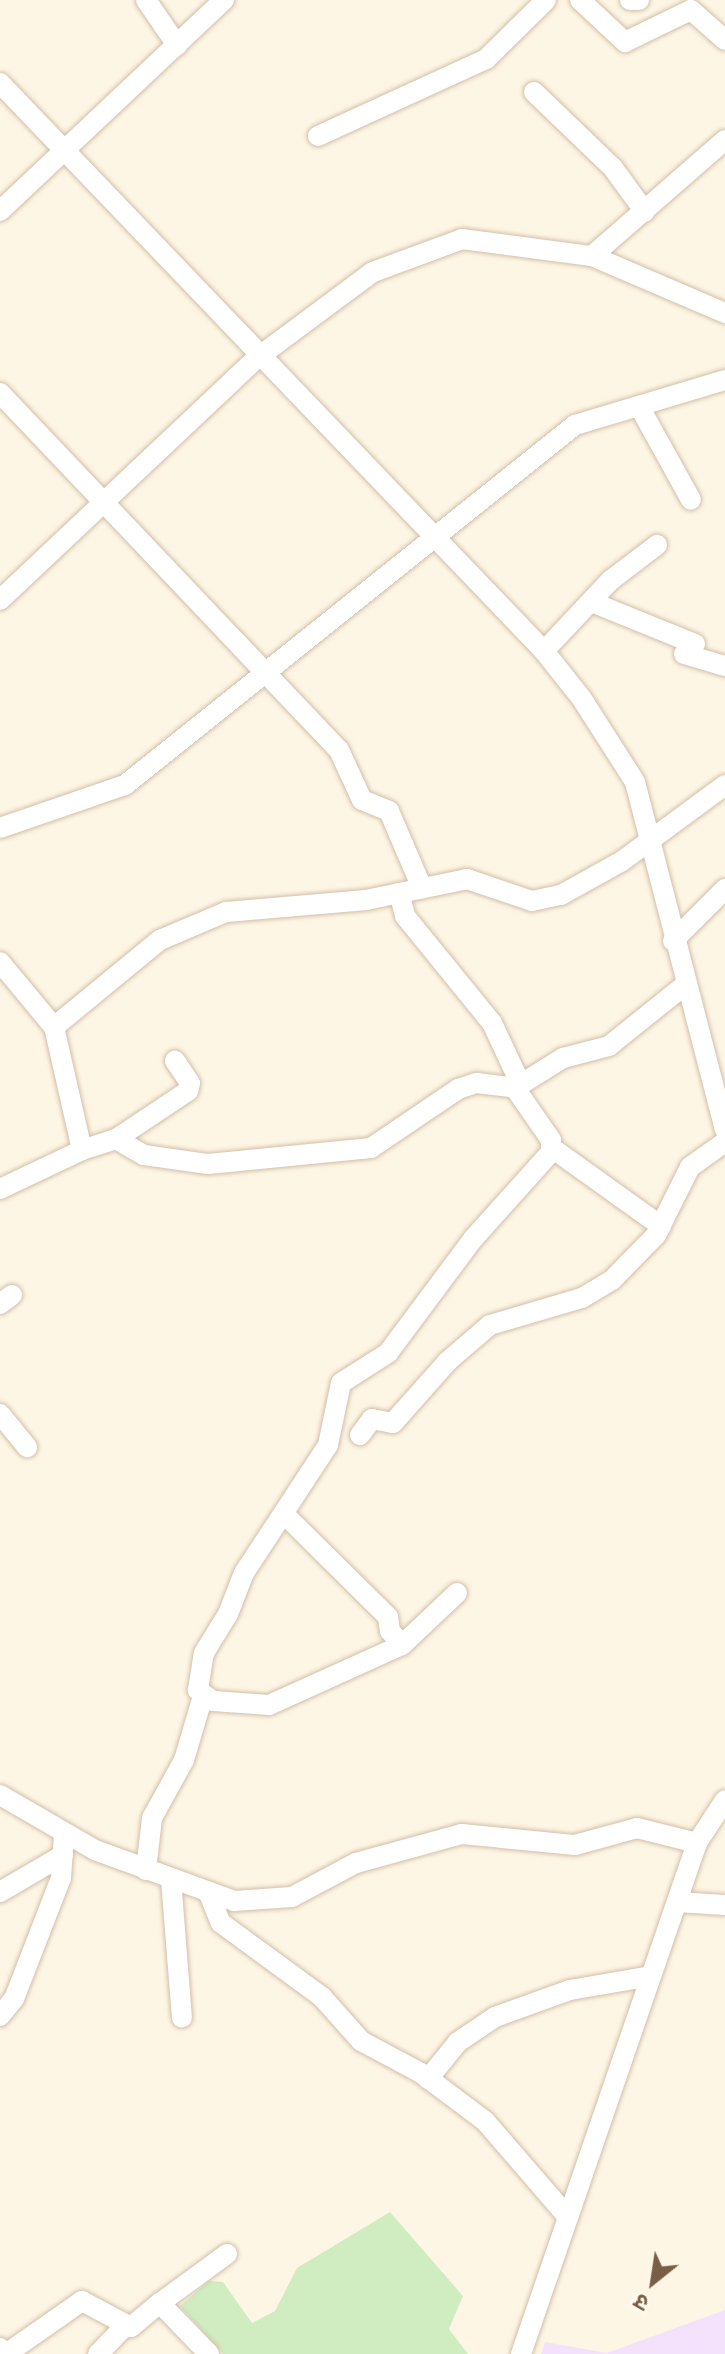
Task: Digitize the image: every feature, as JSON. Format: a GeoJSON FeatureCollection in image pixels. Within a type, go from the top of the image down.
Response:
{"type":"FeatureCollection","features":[{"type":"Feature","properties":{"kind":"street"},"geometry":{"type":"LineString","coordinates":[[146,0],[177,45]]}},
{"type":"Feature","properties":{"kind":"street"},"geometry":{"type":"LineString","coordinates":[[0,211],[224,0]]}},
{"type":"Feature","properties":{"kind":"street"},"geometry":{"type":"LineString","coordinates":[[318,136],[486,59],[546,0]]}},
{"type":"Feature","properties":{"kind":"street"},"geometry":{"type":"LineString","coordinates":[[580,0],[625,42],[692,6],[725,40]]}},
{"type":"Feature","properties":{"kind":"street"},"geometry":{"type":"LineString","coordinates":[[630,0],[639,0]]}},
{"type":"Feature","properties":{"kind":"street"},"geometry":{"type":"LineString","coordinates":[[0,83],[257,358],[544,651],[628,767],[725,1130]]}},
{"type":"Feature","properties":{"kind":"street"},"geometry":{"type":"LineString","coordinates":[[534,92],[613,168],[645,212]]}},
{"type":"Feature","properties":{"kind":"street"},"geometry":{"type":"LineString","coordinates":[[592,256],[725,140]]}},
{"type":"Feature","properties":{"kind":"street"},"geometry":{"type":"LineString","coordinates":[[0,600],[257,358],[373,272],[462,239],[592,256],[725,313]]}},
{"type":"Feature","properties":{"kind":"street"},"geometry":{"type":"LineString","coordinates":[[0,828],[125,785],[575,425],[725,380]]}},
{"type":"Feature","properties":{"kind":"street"},"geometry":{"type":"LineString","coordinates":[[0,393],[339,750],[362,800],[389,811],[422,888]]}},
{"type":"Feature","properties":{"kind":"street"},"geometry":{"type":"LineString","coordinates":[[639,406],[691,500]]}},
{"type":"Feature","properties":{"kind":"street"},"geometry":{"type":"LineString","coordinates":[[544,651],[594,603],[611,580],[657,545]]}},
{"type":"Feature","properties":{"kind":"street"},"geometry":{"type":"LineString","coordinates":[[594,603],[725,666]]}},
{"type":"Feature","properties":{"kind":"street"},"geometry":{"type":"LineString","coordinates":[[54,1027],[148,947],[215,915],[399,893],[467,879],[520,898],[548,898],[576,889],[648,843],[725,785]]}},
{"type":"Feature","properties":{"kind":"street"},"geometry":{"type":"LineString","coordinates":[[673,941],[725,889]]}},
{"type":"Feature","properties":{"kind":"street"},"geometry":{"type":"LineString","coordinates":[[399,893],[405,916],[492,1023],[518,1086],[552,1148],[661,1226]]}},
{"type":"Feature","properties":{"kind":"street"},"geometry":{"type":"LineString","coordinates":[[0,962],[54,1027],[82,1150]]}},
{"type":"Feature","properties":{"kind":"street"},"geometry":{"type":"LineString","coordinates":[[116,1139],[144,1155],[208,1164],[363,1150],[458,1089],[477,1083],[518,1086],[563,1058],[609,1046],[685,985]]}},
{"type":"Feature","properties":{"kind":"street"},"geometry":{"type":"LineString","coordinates":[[0,1189],[82,1150],[116,1139],[188,1091],[190,1083],[175,1061]]}},
{"type":"Feature","properties":{"kind":"street"},"geometry":{"type":"LineString","coordinates":[[360,1435],[372,1419],[393,1423],[490,1325],[602,1287],[661,1226],[690,1167],[725,1142]]}},
{"type":"Feature","properties":{"kind":"street"},"geometry":{"type":"LineString","coordinates":[[146,1870],[152,1818],[184,1760],[203,1696],[197,1679],[204,1653],[228,1614],[244,1573],[328,1445],[341,1383],[388,1353],[473,1239],[552,1148]]}},
{"type":"Feature","properties":{"kind":"street"},"geometry":{"type":"LineString","coordinates":[[0,1414],[27,1447]]}},
{"type":"Feature","properties":{"kind":"street"},"geometry":{"type":"LineString","coordinates":[[284,1514],[388,1617],[390,1631],[402,1645]]}},
{"type":"Feature","properties":{"kind":"street"},"geometry":{"type":"LineString","coordinates":[[203,1696],[250,1708],[269,1705],[402,1645],[457,1593]]}},
{"type":"Feature","properties":{"kind":"street"},"geometry":{"type":"LineString","coordinates":[[0,1795],[64,1844],[234,1901],[292,1897],[356,1863],[462,1834],[575,1845],[637,1828],[697,1843]]}},
{"type":"Feature","properties":{"kind":"street"},"geometry":{"type":"LineString","coordinates":[[521,2354],[697,1843],[725,1800]]}},
{"type":"Feature","properties":{"kind":"street"},"geometry":{"type":"LineString","coordinates":[[0,1892],[64,1844]]}},
{"type":"Feature","properties":{"kind":"street"},"geometry":{"type":"LineString","coordinates":[[0,2016],[14,1999],[57,1888],[64,1844]]}},
{"type":"Feature","properties":{"kind":"street"},"geometry":{"type":"LineString","coordinates":[[171,1879],[182,2018]]}},
{"type":"Feature","properties":{"kind":"street"},"geometry":{"type":"LineString","coordinates":[[209,1894],[221,1923],[322,1997],[361,2041],[428,2079],[495,2131],[568,2217]]}},
{"type":"Feature","properties":{"kind":"street"},"geometry":{"type":"LineString","coordinates":[[677,1902],[725,1905]]}},
{"type":"Feature","properties":{"kind":"street"},"geometry":{"type":"LineString","coordinates":[[428,2079],[458,2042],[495,2017],[570,1990],[651,1976]]}},
{"type":"Feature","properties":{"kind":"street"},"geometry":{"type":"LineString","coordinates":[[98,2354],[126,2325],[227,2254]]}},
{"type":"Feature","properties":{"kind":"street"},"geometry":{"type":"LineString","coordinates":[[0,2348],[6,2354],[82,2301],[126,2325]]}},
{"type":"Feature","properties":{"kind":"street"},"geometry":{"type":"LineString","coordinates":[[160,2303],[209,2354]]}},
{"type":"Feature","properties":{"kind":"shaded area"},"geometry":{"type":"Polygon","coordinates":[[[725,2310],[725,2354],[541,2354],[545,2342],[607,2353],[725,2310]]]}},
{"type":"Feature","properties":{"kind":"green space"},"geometry":{"type":"Polygon","coordinates":[[[390,2212],[463,2296],[449,2329],[468,2354],[223,2354],[180,2306],[209,2281],[223,2282],[252,2323],[275,2311],[297,2268],[390,2212]]]}}]}
